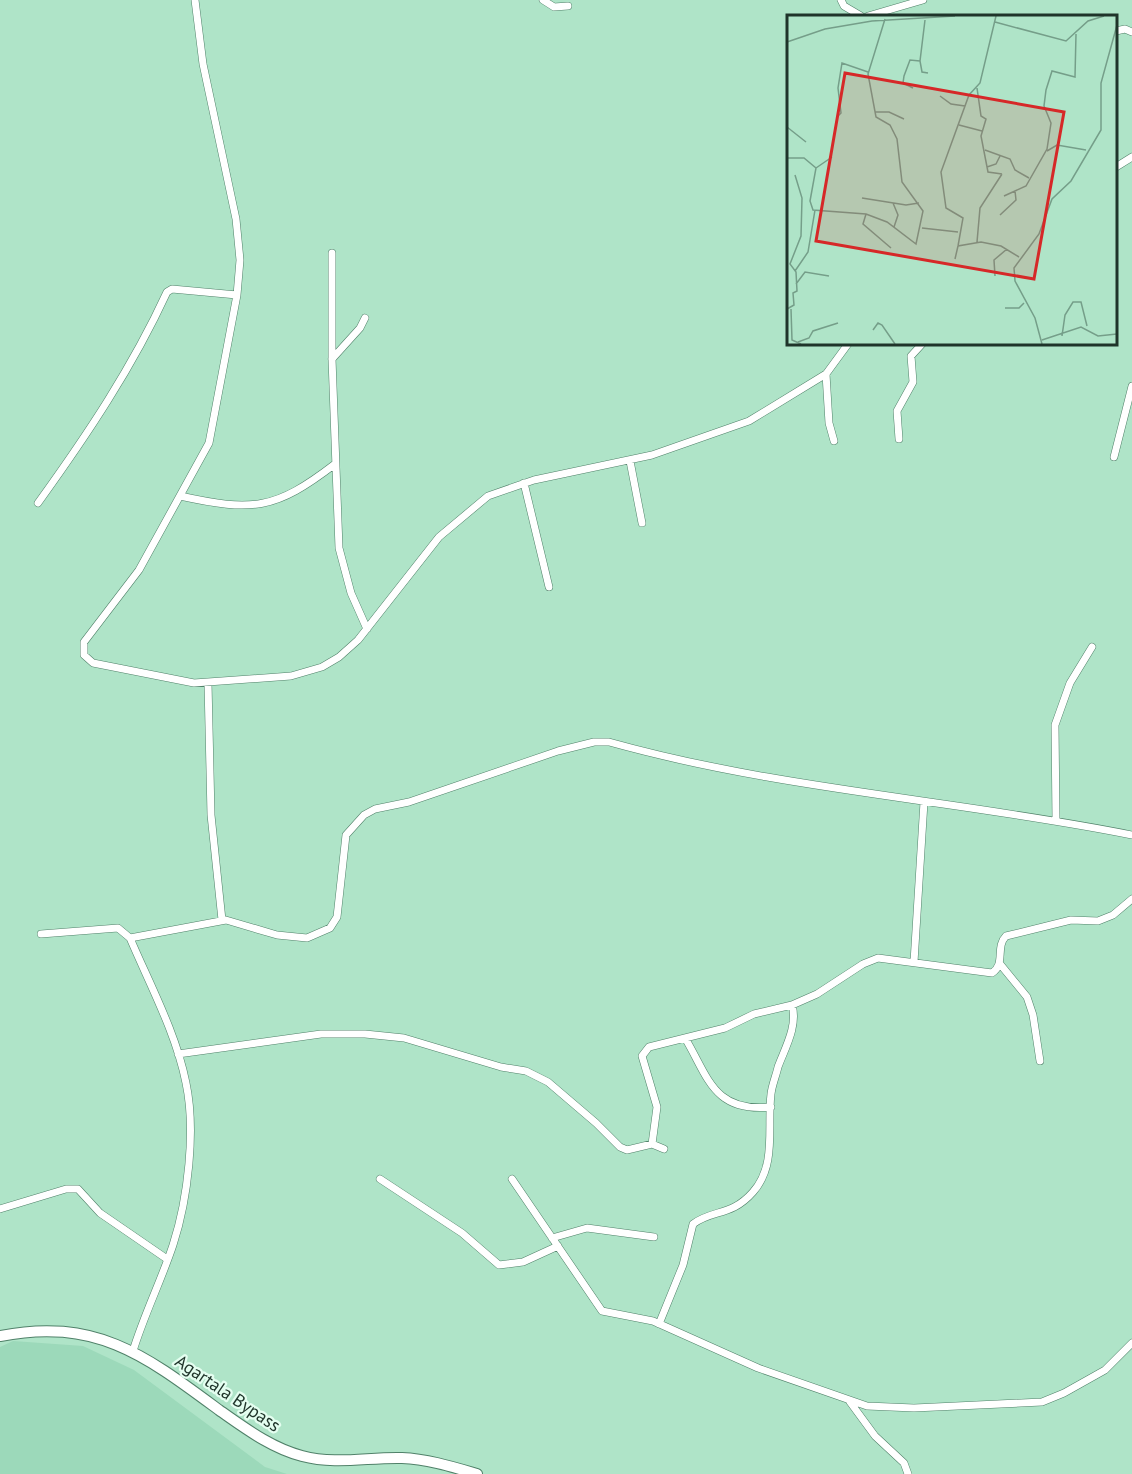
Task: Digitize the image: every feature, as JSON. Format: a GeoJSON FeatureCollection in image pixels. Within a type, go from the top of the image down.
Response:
{"type":"FeatureCollection","features":[{"type":"Feature","properties":{"kind":"highway","name":"Agartala Bypass"},"geometry":{"type":"LineString","coordinates":[[0,1336],[30,1332],[78,1333],[96,1336],[132,1351],[256,1435],[303,1456],[336,1461],[417,1460],[477,1474]]}},
{"type":"Feature","properties":{"kind":"street"},"geometry":{"type":"LineString","coordinates":[[195,0],[202,56],[236,219],[240,260],[237,295],[211,436],[127,589],[87,638],[83,650],[89,661],[170,680],[208,683],[305,674],[339,657],[367,629],[448,529],[488,496],[524,483],[630,461],[749,421],[826,374],[847,345]]}},
{"type":"Feature","properties":{"kind":"street"},"geometry":{"type":"LineString","coordinates":[[543,0],[554,7],[568,6]]}},
{"type":"Feature","properties":{"kind":"street"},"geometry":{"type":"LineString","coordinates":[[841,0],[844,6],[859,15]]}},
{"type":"Feature","properties":{"kind":"street"},"geometry":{"type":"LineString","coordinates":[[871,15],[923,0]]}},
{"type":"Feature","properties":{"kind":"street"},"geometry":{"type":"LineString","coordinates":[[1117,31],[1125,29],[1132,32]]}},
{"type":"Feature","properties":{"kind":"street"},"geometry":{"type":"LineString","coordinates":[[1117,166],[1132,157]]}},
{"type":"Feature","properties":{"kind":"street"},"geometry":{"type":"LineString","coordinates":[[332,253],[332,359],[339,548],[351,593],[367,629]]}},
{"type":"Feature","properties":{"kind":"street"},"geometry":{"type":"LineString","coordinates":[[38,503],[82,444],[111,399],[141,348],[167,292],[172,289],[237,295]]}},
{"type":"Feature","properties":{"kind":"street"},"geometry":{"type":"LineString","coordinates":[[332,359],[360,328],[365,318]]}},
{"type":"Feature","properties":{"kind":"street"},"geometry":{"type":"LineString","coordinates":[[899,439],[897,411],[914,382],[911,356],[921,345]]}},
{"type":"Feature","properties":{"kind":"street"},"geometry":{"type":"LineString","coordinates":[[826,374],[829,423],[834,441]]}},
{"type":"Feature","properties":{"kind":"street"},"geometry":{"type":"LineString","coordinates":[[1114,457],[1132,386]]}},
{"type":"Feature","properties":{"kind":"street"},"geometry":{"type":"LineString","coordinates":[[630,461],[642,523]]}},
{"type":"Feature","properties":{"kind":"street"},"geometry":{"type":"LineString","coordinates":[[180,496],[227,506],[264,505],[303,487],[335,464]]}},
{"type":"Feature","properties":{"kind":"street"},"geometry":{"type":"LineString","coordinates":[[524,483],[549,587]]}},
{"type":"Feature","properties":{"kind":"street"},"geometry":{"type":"LineString","coordinates":[[1056,820],[1055,725],[1070,683],[1092,647]]}},
{"type":"Feature","properties":{"kind":"street"},"geometry":{"type":"LineString","coordinates":[[208,683],[211,815],[222,920]]}},
{"type":"Feature","properties":{"kind":"street"},"geometry":{"type":"LineString","coordinates":[[130,938],[175,932],[222,920],[290,938],[308,939],[330,928],[337,917],[346,835],[364,815],[375,809],[410,802],[558,751],[594,742],[609,742],[688,763],[830,789],[1056,820],[1132,835]]}},
{"type":"Feature","properties":{"kind":"street"},"geometry":{"type":"LineString","coordinates":[[914,962],[924,802]]}},
{"type":"Feature","properties":{"kind":"street"},"geometry":{"type":"LineString","coordinates":[[1040,1061],[1033,1015],[1027,997],[1000,964],[1000,945],[1006,936],[1071,920],[1098,921],[1113,915],[1132,899]]}},
{"type":"Feature","properties":{"kind":"street"},"geometry":{"type":"LineString","coordinates":[[41,934],[118,928],[130,938],[178,1054],[189,1102],[188,1160],[179,1221],[132,1351]]}},
{"type":"Feature","properties":{"kind":"street"},"geometry":{"type":"LineString","coordinates":[[652,1144],[657,1107],[643,1062],[643,1052],[650,1047],[725,1028],[754,1014],[792,1005],[817,994],[870,960],[885,957],[984,973],[992,973],[1000,964]]}},
{"type":"Feature","properties":{"kind":"street"},"geometry":{"type":"LineString","coordinates":[[659,1324],[683,1265],[693,1224],[699,1219],[726,1213],[742,1203],[754,1191],[764,1175],[770,1152],[774,1081],[794,1024],[792,1005]]}},
{"type":"Feature","properties":{"kind":"street"},"geometry":{"type":"LineString","coordinates":[[178,1054],[314,1035],[365,1034],[404,1038],[501,1067],[526,1071],[553,1086],[620,1147],[627,1150],[652,1144],[664,1149]]}},
{"type":"Feature","properties":{"kind":"street"},"geometry":{"type":"LineString","coordinates":[[685,1038],[704,1077],[714,1090],[732,1101],[751,1107],[771,1107]]}},
{"type":"Feature","properties":{"kind":"street"},"geometry":{"type":"LineString","coordinates":[[380,1179],[462,1233],[499,1265],[524,1262],[558,1246]]}},
{"type":"Feature","properties":{"kind":"street"},"geometry":{"type":"LineString","coordinates":[[512,1179],[602,1311],[659,1324],[758,1368],[850,1401],[887,1408],[1042,1402],[1064,1393],[1105,1370],[1132,1343]]}},
{"type":"Feature","properties":{"kind":"street"},"geometry":{"type":"LineString","coordinates":[[0,1209],[66,1189],[78,1189],[100,1213],[167,1259]]}},
{"type":"Feature","properties":{"kind":"street"},"geometry":{"type":"LineString","coordinates":[[552,1238],[587,1228],[654,1237]]}},
{"type":"Feature","properties":{"kind":"street"},"geometry":{"type":"LineString","coordinates":[[850,1401],[875,1436],[904,1463],[908,1474]]}},
{"type":"Feature","properties":{"kind":"shaded area"},"geometry":{"type":"Polygon","coordinates":[[[13,1341],[83,1346],[134,1370],[265,1467],[287,1474],[0,1474],[0,1347],[13,1341]]]}}]}
